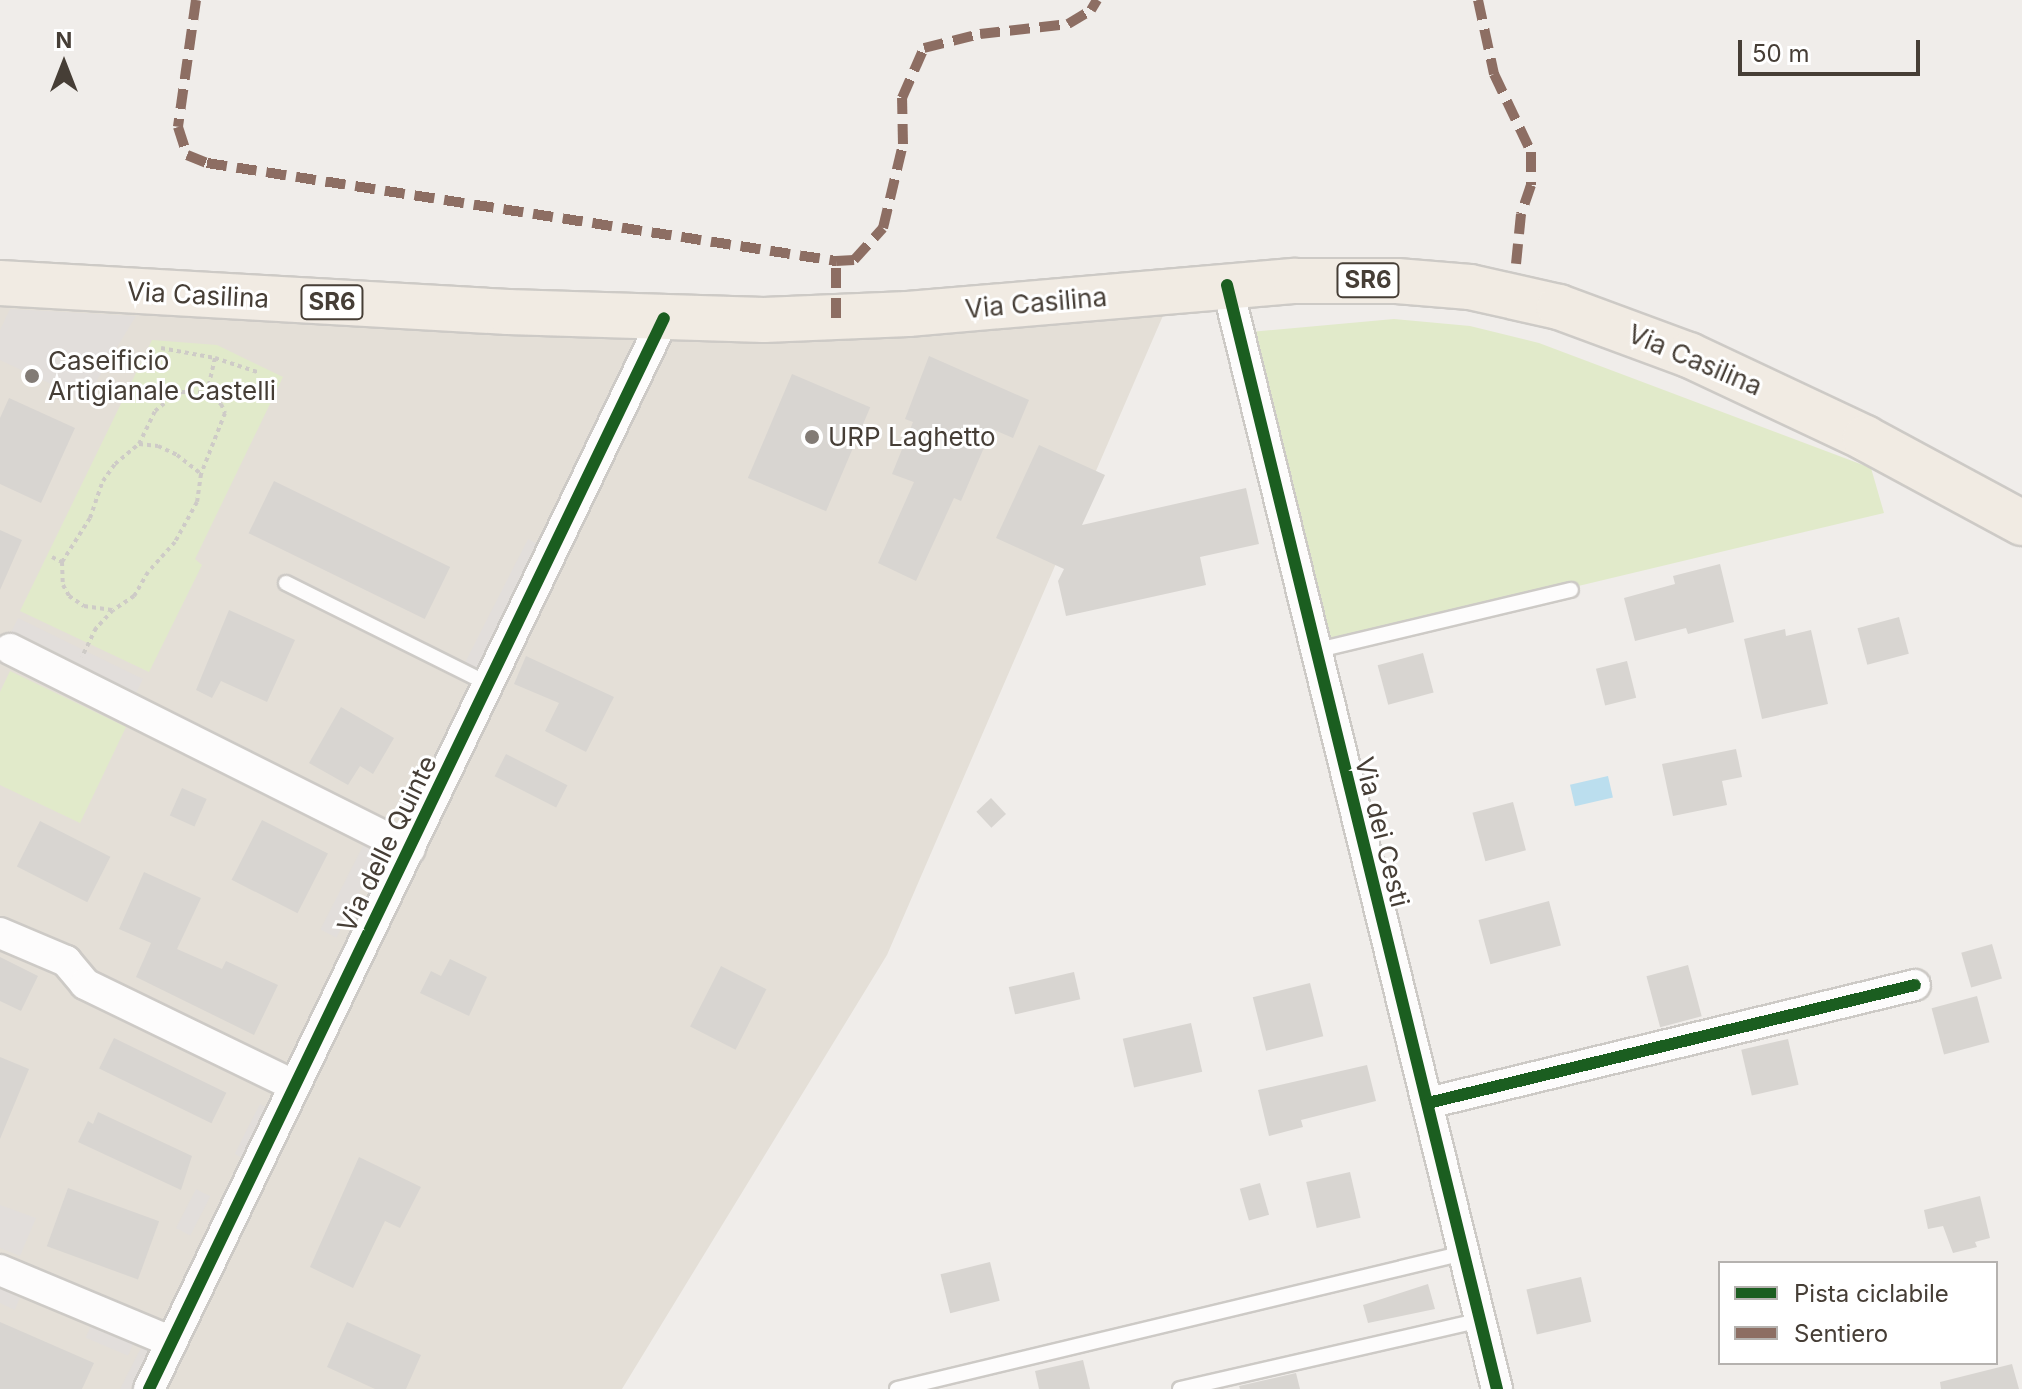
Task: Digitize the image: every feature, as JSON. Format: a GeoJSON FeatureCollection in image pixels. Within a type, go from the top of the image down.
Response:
{"type":"FeatureCollection","features":[{"type":"Feature","properties":{"kind":"main road","name":"Via Casilina"},"geometry":{"type":"LineString","coordinates":[[0,283],[664,318],[776,320],[884,316],[1227,285],[1338,280],[1416,282],[1489,290],[1540,300],[1643,336],[1739,377],[1865,438],[2022,523]]}},
{"type":"Feature","properties":{"kind":"street","name":"Via dei Cesti"},"geometry":{"type":"LineString","coordinates":[[1227,285],[1314,651],[1497,1389]]}},
{"type":"Feature","properties":{"kind":"street","name":"Via delle Quinte"},"geometry":{"type":"LineString","coordinates":[[149,1389],[664,318]]}},
{"type":"Feature","properties":{"kind":"street"},"geometry":{"type":"LineString","coordinates":[[10,649],[410,849]]}},
{"type":"Feature","properties":{"kind":"street"},"geometry":{"type":"LineString","coordinates":[[0,933],[66,961],[85,984],[295,1086]]}},
{"type":"Feature","properties":{"kind":"street"},"geometry":{"type":"LineString","coordinates":[[1428,1103],[1915,985]]}},
{"type":"Feature","properties":{"kind":"street"},"geometry":{"type":"LineString","coordinates":[[0,1270],[172,1342]]}},
{"type":"Feature","properties":{"kind":"lane"},"geometry":{"type":"LineString","coordinates":[[286,583],[489,684]]}},
{"type":"Feature","properties":{"kind":"lane"},"geometry":{"type":"LineString","coordinates":[[1314,651],[1571,590]]}},
{"type":"Feature","properties":{"kind":"lane"},"geometry":{"type":"LineString","coordinates":[[897,1389],[1464,1253]]}},
{"type":"Feature","properties":{"kind":"lane"},"geometry":{"type":"LineString","coordinates":[[1180,1389],[1481,1320]]}},
{"type":"Feature","properties":{"kind":"path"},"geometry":{"type":"LineString","coordinates":[[161,348],[215,358],[260,373]]}},
{"type":"Feature","properties":{"kind":"path"},"geometry":{"type":"LineString","coordinates":[[207,393],[215,358]]}},
{"type":"Feature","properties":{"kind":"path"},"geometry":{"type":"LineString","coordinates":[[88,644],[96,628],[113,610],[134,596],[148,572],[175,542],[197,502],[201,474],[225,413],[221,404],[207,393],[182,392],[155,411],[139,444],[115,464],[103,481],[81,537],[62,562],[61,573],[69,596],[84,606],[113,610]]}},
{"type":"Feature","properties":{"kind":"path"},"geometry":{"type":"LineString","coordinates":[[139,444],[158,446],[177,455],[201,474]]}},
{"type":"Feature","properties":{"kind":"path"},"geometry":{"type":"LineString","coordinates":[[52,557],[62,562]]}},
{"type":"Feature","properties":{"kind":"shaded area"},"geometry":{"type":"Polygon","coordinates":[[[0,302],[500,334],[938,335],[1165,311],[887,955],[622,1389],[0,1389],[0,302]]]}},
{"type":"Feature","properties":{"kind":"shaded area"},"geometry":{"type":"Polygon","coordinates":[[[10,309],[136,316],[85,400],[0,360],[0,330],[10,309]]]}},
{"type":"Feature","properties":{"kind":"shaded area"},"geometry":{"type":"Polygon","coordinates":[[[528,539],[546,548],[482,673],[464,664],[528,539]]]}},
{"type":"Feature","properties":{"kind":"shaded area"},"geometry":{"type":"Polygon","coordinates":[[[18,618],[143,679],[123,720],[0,660],[18,618]]]}},
{"type":"Feature","properties":{"kind":"shaded area"},"geometry":{"type":"Polygon","coordinates":[[[364,844],[380,852],[336,938],[320,930],[364,844]]]}},
{"type":"Feature","properties":{"kind":"shaded area"},"geometry":{"type":"Polygon","coordinates":[[[260,1104],[270,1109],[244,1159],[235,1154],[260,1104]]]}},
{"type":"Feature","properties":{"kind":"shaded area"},"geometry":{"type":"Polygon","coordinates":[[[196,1189],[210,1196],[190,1235],[176,1228],[196,1189]]]}},
{"type":"Feature","properties":{"kind":"shaded area"},"geometry":{"type":"Polygon","coordinates":[[[0,1205],[36,1218],[20,1256],[0,1248],[0,1205]]]}},
{"type":"Feature","properties":{"kind":"shaded area"},"geometry":{"type":"Polygon","coordinates":[[[0,1287],[21,1295],[15,1310],[0,1303],[0,1287]]]}},
{"type":"Feature","properties":{"kind":"shaded area"},"geometry":{"type":"Polygon","coordinates":[[[92,1323],[134,1341],[128,1356],[86,1338],[92,1323]]]}},
{"type":"Feature","properties":{"kind":"shaded area"},"geometry":{"type":"Polygon","coordinates":[[[143,1344],[151,1348],[130,1389],[120,1389],[143,1344]]]}},
{"type":"Feature","properties":{"kind":"green space"},"geometry":{"type":"Polygon","coordinates":[[[1394,319],[1470,326],[1539,343],[1871,468],[1884,513],[1331,645],[1325,642],[1250,332],[1394,319]]]}},
{"type":"Feature","properties":{"kind":"green space"},"geometry":{"type":"Polygon","coordinates":[[[152,340],[217,345],[283,377],[195,559],[202,565],[149,672],[20,611],[152,340]]]}},
{"type":"Feature","properties":{"kind":"green space"},"geometry":{"type":"Polygon","coordinates":[[[10,671],[126,727],[80,823],[0,785],[0,692],[10,671]]]}},
{"type":"Feature","properties":{"kind":"water"},"geometry":{"type":"Polygon","coordinates":[[[1608,776],[1613,797],[1575,806],[1570,785],[1608,776]]]}},
{"type":"Feature","properties":{"kind":"building"},"geometry":{"type":"Polygon","coordinates":[[[929,356],[1029,400],[1013,438],[992,429],[961,501],[954,498],[916,581],[878,563],[914,482],[892,474],[913,422],[905,419],[929,356]]]}},
{"type":"Feature","properties":{"kind":"building","name":"URP Laghetto"},"geometry":{"type":"Polygon","coordinates":[[[792,374],[870,407],[826,511],[748,478],[792,374]]]}},
{"type":"Feature","properties":{"kind":"building"},"geometry":{"type":"Polygon","coordinates":[[[9,398],[75,428],[41,503],[0,484],[0,418],[9,398]]]}},
{"type":"Feature","properties":{"kind":"building"},"geometry":{"type":"Polygon","coordinates":[[[1039,445],[1105,475],[1082,525],[1246,488],[1259,544],[1200,557],[1206,585],[1066,616],[1058,581],[1064,569],[996,538],[1039,445]]]}},
{"type":"Feature","properties":{"kind":"building"},"geometry":{"type":"Polygon","coordinates":[[[274,481],[450,567],[425,619],[249,533],[274,481]]]}},
{"type":"Feature","properties":{"kind":"building"},"geometry":{"type":"Polygon","coordinates":[[[0,530],[22,540],[0,590],[0,530]]]}},
{"type":"Feature","properties":{"kind":"building"},"geometry":{"type":"Polygon","coordinates":[[[1720,564],[1734,622],[1688,634],[1686,628],[1635,641],[1624,598],[1675,584],[1673,576],[1720,564]]]}},
{"type":"Feature","properties":{"kind":"building"},"geometry":{"type":"Polygon","coordinates":[[[229,610],[295,640],[267,702],[221,681],[212,698],[196,690],[229,610]]]}},
{"type":"Feature","properties":{"kind":"building"},"geometry":{"type":"Polygon","coordinates":[[[1899,617],[1909,654],[1867,665],[1857,628],[1899,617]]]}},
{"type":"Feature","properties":{"kind":"building"},"geometry":{"type":"Polygon","coordinates":[[[1785,629],[1786,636],[1811,630],[1828,704],[1762,719],[1744,639],[1785,629]]]}},
{"type":"Feature","properties":{"kind":"building"},"geometry":{"type":"Polygon","coordinates":[[[1423,653],[1434,693],[1388,705],[1378,665],[1423,653]]]}},
{"type":"Feature","properties":{"kind":"building"},"geometry":{"type":"Polygon","coordinates":[[[526,656],[614,697],[586,752],[545,731],[559,703],[514,684],[526,656]]]}},
{"type":"Feature","properties":{"kind":"building"},"geometry":{"type":"Polygon","coordinates":[[[1627,661],[1636,698],[1605,706],[1596,669],[1627,661]]]}},
{"type":"Feature","properties":{"kind":"building"},"geometry":{"type":"Polygon","coordinates":[[[341,707],[394,738],[373,774],[360,766],[348,785],[309,763],[341,707]]]}},
{"type":"Feature","properties":{"kind":"building"},"geometry":{"type":"Polygon","coordinates":[[[1736,749],[1742,777],[1722,781],[1727,805],[1673,816],[1662,764],[1736,749]]]}},
{"type":"Feature","properties":{"kind":"building"},"geometry":{"type":"Polygon","coordinates":[[[506,754],[567,785],[556,808],[495,776],[506,754]]]}},
{"type":"Feature","properties":{"kind":"building"},"geometry":{"type":"Polygon","coordinates":[[[182,788],[207,799],[194,826],[170,815],[182,788]]]}},
{"type":"Feature","properties":{"kind":"building"},"geometry":{"type":"Polygon","coordinates":[[[991,798],[1006,814],[991,828],[976,812],[991,798]]]}},
{"type":"Feature","properties":{"kind":"building"},"geometry":{"type":"Polygon","coordinates":[[[1513,802],[1526,850],[1485,861],[1472,813],[1513,802]]]}},
{"type":"Feature","properties":{"kind":"building"},"geometry":{"type":"Polygon","coordinates":[[[262,820],[328,854],[298,913],[232,880],[262,820]]]}},
{"type":"Feature","properties":{"kind":"building"},"geometry":{"type":"Polygon","coordinates":[[[40,821],[110,857],[87,902],[17,866],[40,821]]]}},
{"type":"Feature","properties":{"kind":"building"},"geometry":{"type":"Polygon","coordinates":[[[144,872],[201,898],[177,949],[222,969],[226,961],[278,985],[254,1035],[136,977],[151,943],[119,929],[144,872]]]}},
{"type":"Feature","properties":{"kind":"building"},"geometry":{"type":"Polygon","coordinates":[[[1549,901],[1561,945],[1490,964],[1478,920],[1549,901]]]}},
{"type":"Feature","properties":{"kind":"building"},"geometry":{"type":"Polygon","coordinates":[[[1992,944],[2002,979],[1971,987],[1961,953],[1992,944]]]}},
{"type":"Feature","properties":{"kind":"building"},"geometry":{"type":"Polygon","coordinates":[[[0,957],[38,976],[21,1011],[0,1001],[0,957]]]}},
{"type":"Feature","properties":{"kind":"building"},"geometry":{"type":"Polygon","coordinates":[[[450,959],[487,977],[469,1016],[420,993],[431,971],[441,976],[450,959]]]}},
{"type":"Feature","properties":{"kind":"building"},"geometry":{"type":"Polygon","coordinates":[[[1688,965],[1702,1016],[1660,1027],[1646,976],[1688,965]]]}},
{"type":"Feature","properties":{"kind":"building"},"geometry":{"type":"Polygon","coordinates":[[[721,966],[766,989],[736,1050],[690,1027],[721,966]]]}},
{"type":"Feature","properties":{"kind":"building"},"geometry":{"type":"Polygon","coordinates":[[[1074,972],[1080,999],[1015,1014],[1009,987],[1074,972]]]}},
{"type":"Feature","properties":{"kind":"building"},"geometry":{"type":"Polygon","coordinates":[[[1310,983],[1323,1036],[1266,1051],[1253,997],[1310,983]]]}},
{"type":"Feature","properties":{"kind":"building"},"geometry":{"type":"Polygon","coordinates":[[[1977,996],[1989,1042],[1944,1055],[1932,1008],[1977,996]]]}},
{"type":"Feature","properties":{"kind":"building"},"geometry":{"type":"Polygon","coordinates":[[[1191,1023],[1202,1072],[1134,1087],[1123,1039],[1191,1023]]]}},
{"type":"Feature","properties":{"kind":"building"},"geometry":{"type":"Polygon","coordinates":[[[114,1038],[226,1093],[211,1123],[99,1069],[114,1038]]]}},
{"type":"Feature","properties":{"kind":"building"},"geometry":{"type":"Polygon","coordinates":[[[1788,1039],[1799,1085],[1752,1096],[1741,1050],[1788,1039]]]}},
{"type":"Feature","properties":{"kind":"building"},"geometry":{"type":"Polygon","coordinates":[[[0,1057],[29,1069],[0,1139],[0,1057]]]}},
{"type":"Feature","properties":{"kind":"building"},"geometry":{"type":"Polygon","coordinates":[[[1367,1065],[1376,1101],[1301,1120],[1303,1127],[1269,1136],[1258,1090],[1367,1065]]]}},
{"type":"Feature","properties":{"kind":"building"},"geometry":{"type":"Polygon","coordinates":[[[98,1112],[192,1156],[181,1190],[78,1142],[88,1121],[93,1124],[98,1112]]]}},
{"type":"Feature","properties":{"kind":"building"},"geometry":{"type":"Polygon","coordinates":[[[359,1157],[421,1187],[400,1228],[385,1221],[353,1288],[310,1267],[359,1157]]]}},
{"type":"Feature","properties":{"kind":"building"},"geometry":{"type":"Polygon","coordinates":[[[1350,1172],[1361,1218],[1317,1228],[1306,1182],[1350,1172]]]}},
{"type":"Feature","properties":{"kind":"building"},"geometry":{"type":"Polygon","coordinates":[[[1260,1183],[1269,1215],[1249,1221],[1240,1189],[1260,1183]]]}},
{"type":"Feature","properties":{"kind":"building"},"geometry":{"type":"Polygon","coordinates":[[[68,1188],[159,1221],[138,1279],[47,1246],[68,1188]]]}},
{"type":"Feature","properties":{"kind":"building"},"geometry":{"type":"Polygon","coordinates":[[[1980,1196],[1990,1238],[1975,1242],[1977,1247],[1953,1253],[1943,1226],[1928,1229],[1924,1210],[1980,1196]]]}},
{"type":"Feature","properties":{"kind":"building"},"geometry":{"type":"Polygon","coordinates":[[[990,1262],[1000,1301],[950,1313],[941,1274],[990,1262]]]}},
{"type":"Feature","properties":{"kind":"building"},"geometry":{"type":"Polygon","coordinates":[[[1581,1277],[1591,1322],[1537,1334],[1526,1290],[1581,1277]]]}},
{"type":"Feature","properties":{"kind":"building"},"geometry":{"type":"Polygon","coordinates":[[[1428,1284],[1435,1309],[1368,1323],[1363,1305],[1428,1284]]]}},
{"type":"Feature","properties":{"kind":"building"},"geometry":{"type":"Polygon","coordinates":[[[0,1322],[94,1363],[82,1389],[0,1389],[0,1322]]]}},
{"type":"Feature","properties":{"kind":"building"},"geometry":{"type":"Polygon","coordinates":[[[347,1322],[421,1355],[406,1389],[375,1389],[327,1367],[347,1322]]]}},
{"type":"Feature","properties":{"kind":"building"},"geometry":{"type":"Polygon","coordinates":[[[1083,1360],[1090,1389],[1039,1389],[1035,1371],[1083,1360]]]}},
{"type":"Feature","properties":{"kind":"building"},"geometry":{"type":"Polygon","coordinates":[[[2012,1364],[2019,1389],[1941,1389],[1940,1382],[2012,1364]]]}},
{"type":"Feature","properties":{"kind":"building"},"geometry":{"type":"Polygon","coordinates":[[[1296,1373],[1300,1389],[1240,1389],[1239,1386],[1296,1373]]]}},
{"type":"Feature","properties":{"kind":"marked path"},"geometry":{"type":"LineString","coordinates":[[196,0],[178,127],[187,155],[207,163],[836,261]]}},
{"type":"Feature","properties":{"kind":"marked path"},"geometry":{"type":"LineString","coordinates":[[836,318],[836,261],[854,260],[883,228],[903,144],[902,98],[924,48],[980,34],[1068,24],[1091,10],[1097,0]]}},
{"type":"Feature","properties":{"kind":"marked path"},"geometry":{"type":"LineString","coordinates":[[1478,0],[1494,74],[1531,152],[1531,185],[1521,214],[1516,264]]}},
{"type":"Feature","properties":{"kind":"cycle path"},"geometry":{"type":"LineString","coordinates":[[1227,285],[1497,1389]]}},
{"type":"Feature","properties":{"kind":"cycle path"},"geometry":{"type":"LineString","coordinates":[[149,1389],[664,318]]}},
{"type":"Feature","properties":{"kind":"cycle path"},"geometry":{"type":"LineString","coordinates":[[1428,1103],[1915,985]]}},
{"type":"Feature","properties":{"kind":"place","name":"Caseificio Artigianale Castelli"},"geometry":{"type":"Point","coordinates":[32,376]}},
{"type":"Feature","properties":{"kind":"place","name":"URP Laghetto"},"geometry":{"type":"Point","coordinates":[812,437]}}]}
